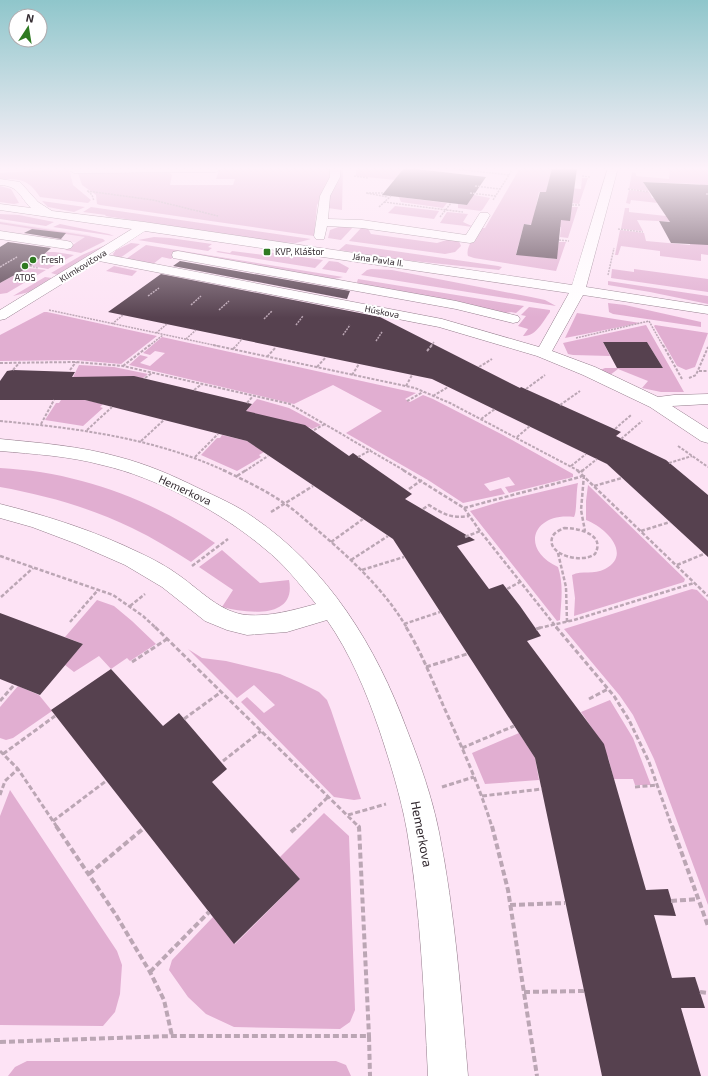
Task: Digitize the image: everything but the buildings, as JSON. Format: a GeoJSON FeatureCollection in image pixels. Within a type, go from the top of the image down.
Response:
{"type":"FeatureCollection","features":[{"type":"Feature","properties":{"kind":"street","name":"Jána Pavla II."},"geometry":{"type":"LineString","coordinates":[[90,218],[368,258],[708,310]]}},
{"type":"Feature","properties":{"kind":"street"},"geometry":{"type":"LineString","coordinates":[[309,250],[320,238],[322,218]]}},
{"type":"Feature","properties":{"kind":"street"},"geometry":{"type":"LineString","coordinates":[[322,222],[362,224],[470,239],[482,218]]}},
{"type":"Feature","properties":{"kind":"street"},"geometry":{"type":"LineString","coordinates":[[543,353],[569,309],[578,290],[599,218]]}},
{"type":"Feature","properties":{"kind":"street","name":"Klimkovičova"},"geometry":{"type":"LineString","coordinates":[[0,316],[97,257],[144,226]]}},
{"type":"Feature","properties":{"kind":"street"},"geometry":{"type":"LineString","coordinates":[[0,235],[67,245]]}},
{"type":"Feature","properties":{"kind":"street"},"geometry":{"type":"LineString","coordinates":[[178,255],[349,277],[513,319]]}},
{"type":"Feature","properties":{"kind":"street","name":"Húskova"},"geometry":{"type":"LineString","coordinates":[[97,257],[442,323],[543,353],[596,374],[656,403],[708,437]]}},
{"type":"Feature","properties":{"kind":"street"},"geometry":{"type":"LineString","coordinates":[[349,277],[368,258]]}},
{"type":"Feature","properties":{"kind":"street"},"geometry":{"type":"LineString","coordinates":[[0,300],[20,304]]}},
{"type":"Feature","properties":{"kind":"street"},"geometry":{"type":"LineString","coordinates":[[656,403],[674,400],[708,399]]}},
{"type":"Feature","properties":{"kind":"street","name":"Hemerkova"},"geometry":{"type":"LineString","coordinates":[[0,445],[56,451],[100,458],[173,483],[227,510],[249,524],[282,550],[312,580],[365,660],[390,717],[414,795],[422,830],[433,900],[448,1076]]}},
{"type":"Feature","properties":{"kind":"street"},"geometry":{"type":"LineString","coordinates":[[0,511],[38,521],[85,538],[133,559],[170,581],[214,614],[227,620],[247,625],[287,622],[332,609]]}},
{"type":"Feature","properties":{"kind":"path"},"geometry":{"type":"LineString","coordinates":[[618,229],[643,232]]}},
{"type":"Feature","properties":{"kind":"path"},"geometry":{"type":"LineString","coordinates":[[559,240],[569,241]]}},
{"type":"Feature","properties":{"kind":"path"},"geometry":{"type":"LineString","coordinates":[[0,267],[19,255]]}},
{"type":"Feature","properties":{"kind":"path"},"geometry":{"type":"LineString","coordinates":[[148,296],[165,284]]}},
{"type":"Feature","properties":{"kind":"path"},"geometry":{"type":"LineString","coordinates":[[191,305],[205,292]]}},
{"type":"Feature","properties":{"kind":"path"},"geometry":{"type":"LineString","coordinates":[[219,310],[233,298]]}},
{"type":"Feature","properties":{"kind":"path"},"geometry":{"type":"LineString","coordinates":[[45,309],[406,386],[433,396],[517,437],[582,473],[708,596]]}},
{"type":"Feature","properties":{"kind":"path"},"geometry":{"type":"LineString","coordinates":[[264,319],[273,311]]}},
{"type":"Feature","properties":{"kind":"path"},"geometry":{"type":"LineString","coordinates":[[296,325],[307,312]]}},
{"type":"Feature","properties":{"kind":"path"},"geometry":{"type":"LineString","coordinates":[[112,324],[123,315]]}},
{"type":"Feature","properties":{"kind":"path"},"geometry":{"type":"LineString","coordinates":[[552,338],[565,341],[649,321],[683,381],[696,375],[708,347]]}},
{"type":"Feature","properties":{"kind":"path"},"geometry":{"type":"LineString","coordinates":[[343,335],[353,322]]}},
{"type":"Feature","properties":{"kind":"path"},"geometry":{"type":"LineString","coordinates":[[156,333],[167,324]]}},
{"type":"Feature","properties":{"kind":"path"},"geometry":{"type":"LineString","coordinates":[[376,341],[385,328]]}},
{"type":"Feature","properties":{"kind":"path"},"geometry":{"type":"LineString","coordinates":[[186,340],[196,330]]}},
{"type":"Feature","properties":{"kind":"path"},"geometry":{"type":"LineString","coordinates":[[123,366],[163,335]]}},
{"type":"Feature","properties":{"kind":"path"},"geometry":{"type":"LineString","coordinates":[[232,350],[242,339]]}},
{"type":"Feature","properties":{"kind":"path"},"geometry":{"type":"LineString","coordinates":[[427,351],[436,339]]}},
{"type":"Feature","properties":{"kind":"path"},"geometry":{"type":"LineString","coordinates":[[267,357],[276,346]]}},
{"type":"Feature","properties":{"kind":"path"},"geometry":{"type":"LineString","coordinates":[[479,367],[497,356]]}},
{"type":"Feature","properties":{"kind":"path"},"geometry":{"type":"LineString","coordinates":[[317,367],[326,357]]}},
{"type":"Feature","properties":{"kind":"path"},"geometry":{"type":"LineString","coordinates":[[702,362],[708,361]]}},
{"type":"Feature","properties":{"kind":"path"},"geometry":{"type":"LineString","coordinates":[[13,370],[20,362]]}},
{"type":"Feature","properties":{"kind":"path"},"geometry":{"type":"LineString","coordinates":[[70,370],[76,362]]}},
{"type":"Feature","properties":{"kind":"path"},"geometry":{"type":"LineString","coordinates":[[0,363],[76,362],[123,366],[290,404],[422,480],[464,508],[480,531],[554,625],[614,696],[629,720],[658,785],[708,926]]}},
{"type":"Feature","properties":{"kind":"path"},"geometry":{"type":"LineString","coordinates":[[352,375],[359,364]]}},
{"type":"Feature","properties":{"kind":"path"},"geometry":{"type":"LineString","coordinates":[[698,371],[708,371]]}},
{"type":"Feature","properties":{"kind":"path"},"geometry":{"type":"LineString","coordinates":[[145,378],[152,372]]}},
{"type":"Feature","properties":{"kind":"path"},"geometry":{"type":"LineString","coordinates":[[526,389],[546,374],[540,372]]}},
{"type":"Feature","properties":{"kind":"path"},"geometry":{"type":"LineString","coordinates":[[406,386],[412,374]]}},
{"type":"Feature","properties":{"kind":"path"},"geometry":{"type":"LineString","coordinates":[[194,390],[202,384]]}},
{"type":"Feature","properties":{"kind":"path"},"geometry":{"type":"LineString","coordinates":[[433,396],[448,387]]}},
{"type":"Feature","properties":{"kind":"path"},"geometry":{"type":"LineString","coordinates":[[560,405],[582,389]]}},
{"type":"Feature","properties":{"kind":"path"},"geometry":{"type":"LineString","coordinates":[[407,400],[423,392]]}},
{"type":"Feature","properties":{"kind":"path"},"geometry":{"type":"LineString","coordinates":[[247,403],[253,396]]}},
{"type":"Feature","properties":{"kind":"path"},"geometry":{"type":"LineString","coordinates":[[40,424],[54,400]]}},
{"type":"Feature","properties":{"kind":"path"},"geometry":{"type":"LineString","coordinates":[[87,430],[112,407]]}},
{"type":"Feature","properties":{"kind":"path"},"geometry":{"type":"LineString","coordinates":[[481,419],[495,409]]}},
{"type":"Feature","properties":{"kind":"path"},"geometry":{"type":"LineString","coordinates":[[615,429],[632,415],[625,411]]}},
{"type":"Feature","properties":{"kind":"path"},"geometry":{"type":"LineString","coordinates":[[637,418],[647,425]]}},
{"type":"Feature","properties":{"kind":"path"},"geometry":{"type":"LineString","coordinates":[[141,442],[164,420]]}},
{"type":"Feature","properties":{"kind":"path"},"geometry":{"type":"LineString","coordinates":[[621,439],[642,421]]}},
{"type":"Feature","properties":{"kind":"path"},"geometry":{"type":"LineString","coordinates":[[314,430],[325,424]]}},
{"type":"Feature","properties":{"kind":"path"},"geometry":{"type":"LineString","coordinates":[[517,437],[530,426]]}},
{"type":"Feature","properties":{"kind":"path"},"geometry":{"type":"LineString","coordinates":[[195,457],[218,434]]}},
{"type":"Feature","properties":{"kind":"path"},"geometry":{"type":"LineString","coordinates":[[675,444],[708,467]]}},
{"type":"Feature","properties":{"kind":"path"},"geometry":{"type":"LineString","coordinates":[[358,457],[371,450]]}},
{"type":"Feature","properties":{"kind":"path"},"geometry":{"type":"LineString","coordinates":[[570,466],[586,454]]}},
{"type":"Feature","properties":{"kind":"path"},"geometry":{"type":"LineString","coordinates":[[236,476],[268,456]]}},
{"type":"Feature","properties":{"kind":"path"},"geometry":{"type":"LineString","coordinates":[[669,463],[692,456]]}},
{"type":"Feature","properties":{"kind":"path"},"geometry":{"type":"LineString","coordinates":[[464,508],[580,477],[582,473],[597,459]]}},
{"type":"Feature","properties":{"kind":"path"},"geometry":{"type":"LineString","coordinates":[[582,473],[580,506],[582,524],[585,531]]}},
{"type":"Feature","properties":{"kind":"path"},"geometry":{"type":"LineString","coordinates":[[594,486],[622,478]]}},
{"type":"Feature","properties":{"kind":"path"},"geometry":{"type":"LineString","coordinates":[[409,489],[422,480]]}},
{"type":"Feature","properties":{"kind":"path"},"geometry":{"type":"LineString","coordinates":[[130,606],[150,591],[170,581],[249,524],[313,486]]}},
{"type":"Feature","properties":{"kind":"path"},"geometry":{"type":"LineString","coordinates":[[423,509],[429,505],[449,517],[458,519],[469,516]]}},
{"type":"Feature","properties":{"kind":"path"},"geometry":{"type":"LineString","coordinates":[[332,542],[363,519]]}},
{"type":"Feature","properties":{"kind":"path"},"geometry":{"type":"LineString","coordinates":[[641,531],[670,522]]}},
{"type":"Feature","properties":{"kind":"path"},"geometry":{"type":"LineString","coordinates":[[558,552],[573,559],[581,560],[594,556],[598,551],[598,546],[592,535],[585,531],[571,528],[564,528],[554,533],[552,537],[552,542],[558,552],[564,570],[568,592],[567,622]]}},
{"type":"Feature","properties":{"kind":"path"},"geometry":{"type":"LineString","coordinates":[[465,537],[480,531]]}},
{"type":"Feature","properties":{"kind":"path"},"geometry":{"type":"LineString","coordinates":[[351,560],[388,536]]}},
{"type":"Feature","properties":{"kind":"path"},"geometry":{"type":"LineString","coordinates":[[676,565],[704,554]]}},
{"type":"Feature","properties":{"kind":"path"},"geometry":{"type":"LineString","coordinates":[[0,556],[113,595],[130,606],[143,616],[359,827],[370,1076]]}},
{"type":"Feature","properties":{"kind":"path"},"geometry":{"type":"LineString","coordinates":[[362,570],[404,557]]}},
{"type":"Feature","properties":{"kind":"path"},"geometry":{"type":"LineString","coordinates":[[2,597],[32,568]]}},
{"type":"Feature","properties":{"kind":"path"},"geometry":{"type":"LineString","coordinates":[[507,589],[520,582]]}},
{"type":"Feature","properties":{"kind":"path"},"geometry":{"type":"LineString","coordinates":[[536,629],[567,622],[694,583]]}},
{"type":"Feature","properties":{"kind":"path"},"geometry":{"type":"LineString","coordinates":[[70,622],[98,590]]}},
{"type":"Feature","properties":{"kind":"path"},"geometry":{"type":"LineString","coordinates":[[404,624],[440,612]]}},
{"type":"Feature","properties":{"kind":"path"},"geometry":{"type":"LineString","coordinates":[[132,662],[167,640]]}},
{"type":"Feature","properties":{"kind":"path"},"geometry":{"type":"LineString","coordinates":[[426,667],[467,654]]}},
{"type":"Feature","properties":{"kind":"path"},"geometry":{"type":"LineString","coordinates":[[0,701],[14,685]]}},
{"type":"Feature","properties":{"kind":"path"},"geometry":{"type":"LineString","coordinates":[[589,698],[608,689]]}},
{"type":"Feature","properties":{"kind":"path"},"geometry":{"type":"LineString","coordinates":[[184,719],[221,692]]}},
{"type":"Feature","properties":{"kind":"path"},"geometry":{"type":"LineString","coordinates":[[55,716],[2,753],[18,769],[116,914],[150,972],[164,1000],[172,1036]]}},
{"type":"Feature","properties":{"kind":"path"},"geometry":{"type":"LineString","coordinates":[[462,748],[514,726]]}},
{"type":"Feature","properties":{"kind":"path"},"geometry":{"type":"LineString","coordinates":[[223,761],[261,731]]}},
{"type":"Feature","properties":{"kind":"path"},"geometry":{"type":"LineString","coordinates":[[0,795],[5,781],[18,769]]}},
{"type":"Feature","properties":{"kind":"path"},"geometry":{"type":"LineString","coordinates":[[53,821],[106,781]]}},
{"type":"Feature","properties":{"kind":"path"},"geometry":{"type":"LineString","coordinates":[[635,787],[658,785]]}},
{"type":"Feature","properties":{"kind":"path"},"geometry":{"type":"LineString","coordinates":[[482,796],[542,789]]}},
{"type":"Feature","properties":{"kind":"path"},"geometry":{"type":"LineString","coordinates":[[291,832],[328,797]]}},
{"type":"Feature","properties":{"kind":"path"},"geometry":{"type":"LineString","coordinates":[[89,874],[144,828]]}},
{"type":"Feature","properties":{"kind":"path"},"geometry":{"type":"LineString","coordinates":[[671,901],[698,899]]}},
{"type":"Feature","properties":{"kind":"path"},"geometry":{"type":"LineString","coordinates":[[510,905],[565,903]]}},
{"type":"Feature","properties":{"kind":"path"},"geometry":{"type":"LineString","coordinates":[[150,972],[209,912]]}},
{"type":"Feature","properties":{"kind":"path"},"geometry":{"type":"LineString","coordinates":[[524,992],[584,991]]}},
{"type":"Feature","properties":{"kind":"path"},"geometry":{"type":"LineString","coordinates":[[700,992],[708,993]]}},
{"type":"Feature","properties":{"kind":"path"},"geometry":{"type":"LineString","coordinates":[[0,1042],[172,1036],[369,1036]]}},
{"type":"Feature","properties":{"kind":"shaded area"},"geometry":{"type":"Polygon","coordinates":[[[35,218],[54,222],[46,226],[0,219],[35,218]]]}},
{"type":"Feature","properties":{"kind":"shaded area"},"geometry":{"type":"Polygon","coordinates":[[[120,218],[168,218],[311,239],[296,243],[279,242],[120,218]]]}},
{"type":"Feature","properties":{"kind":"shaded area"},"geometry":{"type":"Polygon","coordinates":[[[191,218],[316,218],[314,236],[191,218]]]}},
{"type":"Feature","properties":{"kind":"shaded area"},"geometry":{"type":"Polygon","coordinates":[[[443,218],[465,218],[463,222],[474,227],[440,223],[443,218]]]}},
{"type":"Feature","properties":{"kind":"shaded area"},"geometry":{"type":"Polygon","coordinates":[[[491,218],[574,218],[568,238],[560,237],[561,227],[524,224],[516,254],[556,259],[559,242],[566,242],[556,271],[468,256],[467,252],[471,241],[480,228],[485,228],[491,218]]]}},
{"type":"Feature","properties":{"kind":"shaded area"},"geometry":{"type":"Polygon","coordinates":[[[623,218],[695,218],[701,223],[637,220],[643,231],[621,229],[623,218]]]}},
{"type":"Feature","properties":{"kind":"shaded area"},"geometry":{"type":"Polygon","coordinates":[[[0,221],[91,235],[78,243],[0,232],[0,221]]]}},
{"type":"Feature","properties":{"kind":"shaded area"},"geometry":{"type":"Polygon","coordinates":[[[0,222],[89,236],[103,239],[105,241],[81,253],[65,250],[85,237],[0,224],[0,222]]]}},
{"type":"Feature","properties":{"kind":"shaded area"},"geometry":{"type":"Polygon","coordinates":[[[60,224],[109,234],[114,236],[53,227],[60,224]]]}},
{"type":"Feature","properties":{"kind":"shaded area"},"geometry":{"type":"Polygon","coordinates":[[[341,226],[354,226],[341,240],[328,238],[330,230],[341,226]]]}},
{"type":"Feature","properties":{"kind":"shaded area"},"geometry":{"type":"Polygon","coordinates":[[[362,227],[367,227],[371,234],[437,243],[450,239],[459,241],[461,246],[455,252],[445,254],[349,241],[362,227]]]}},
{"type":"Feature","properties":{"kind":"shaded area"},"geometry":{"type":"Polygon","coordinates":[[[620,230],[644,233],[646,241],[690,245],[690,243],[708,244],[708,255],[701,254],[701,261],[660,256],[660,251],[621,246],[618,255],[615,255],[620,230]]]}},
{"type":"Feature","properties":{"kind":"shaded area"},"geometry":{"type":"Polygon","coordinates":[[[154,237],[212,244],[208,247],[212,248],[208,251],[138,240],[154,237]]]}},
{"type":"Feature","properties":{"kind":"shaded area"},"geometry":{"type":"Polygon","coordinates":[[[110,243],[58,275],[51,273],[82,255],[110,243]]]}},
{"type":"Feature","properties":{"kind":"shaded area"},"geometry":{"type":"Polygon","coordinates":[[[131,243],[140,244],[120,258],[114,256],[113,254],[116,250],[131,243]]]}},
{"type":"Feature","properties":{"kind":"shaded area"},"geometry":{"type":"Polygon","coordinates":[[[346,244],[502,267],[499,270],[404,260],[339,250],[346,244]]]}},
{"type":"Feature","properties":{"kind":"shaded area"},"geometry":{"type":"Polygon","coordinates":[[[146,245],[343,277],[335,279],[179,253],[171,259],[162,257],[153,264],[126,259],[146,245]]]}},
{"type":"Feature","properties":{"kind":"shaded area"},"geometry":{"type":"Polygon","coordinates":[[[232,251],[264,255],[267,252],[323,260],[315,268],[216,252],[230,253],[232,251]]]}},
{"type":"Feature","properties":{"kind":"shaded area"},"geometry":{"type":"Polygon","coordinates":[[[47,252],[74,255],[48,269],[31,266],[47,252]]]}},
{"type":"Feature","properties":{"kind":"shaded area"},"geometry":{"type":"Polygon","coordinates":[[[329,261],[338,262],[349,268],[346,273],[322,269],[329,261]]]}},
{"type":"Feature","properties":{"kind":"shaded area"},"geometry":{"type":"Polygon","coordinates":[[[114,266],[137,271],[132,276],[106,271],[114,266]]]}},
{"type":"Feature","properties":{"kind":"shaded area"},"geometry":{"type":"Polygon","coordinates":[[[28,268],[46,270],[7,293],[0,294],[0,283],[28,268]]]}},
{"type":"Feature","properties":{"kind":"shaded area"},"geometry":{"type":"Polygon","coordinates":[[[612,269],[634,272],[634,269],[708,279],[708,292],[611,278],[612,269]]]}},
{"type":"Feature","properties":{"kind":"shaded area"},"geometry":{"type":"Polygon","coordinates":[[[367,270],[392,270],[531,297],[545,300],[556,306],[361,275],[367,270]]]}},
{"type":"Feature","properties":{"kind":"shaded area"},"geometry":{"type":"Polygon","coordinates":[[[45,277],[52,278],[29,292],[13,296],[45,277]]]}},
{"type":"Feature","properties":{"kind":"shaded area"},"geometry":{"type":"Polygon","coordinates":[[[358,279],[524,306],[516,313],[506,313],[358,284],[358,279]]]}},
{"type":"Feature","properties":{"kind":"shaded area"},"geometry":{"type":"Polygon","coordinates":[[[608,281],[708,296],[708,304],[608,285],[608,281]]]}},
{"type":"Feature","properties":{"kind":"shaded area"},"geometry":{"type":"Polygon","coordinates":[[[608,303],[625,305],[701,322],[701,327],[613,314],[609,312],[608,303]]]}},
{"type":"Feature","properties":{"kind":"shaded area"},"geometry":{"type":"Polygon","coordinates":[[[529,307],[550,310],[550,312],[542,324],[532,334],[523,336],[528,329],[518,326],[526,316],[521,315],[529,307]]]}},
{"type":"Feature","properties":{"kind":"shaded area"},"geometry":{"type":"Polygon","coordinates":[[[44,312],[157,336],[121,364],[76,360],[0,361],[0,335],[44,312]]]}},
{"type":"Feature","properties":{"kind":"shaded area"},"geometry":{"type":"Polygon","coordinates":[[[577,313],[640,323],[565,338],[577,313]]]}},
{"type":"Feature","properties":{"kind":"shaded area"},"geometry":{"type":"Polygon","coordinates":[[[646,325],[684,392],[661,392],[642,388],[648,381],[618,369],[610,375],[600,370],[605,368],[663,368],[647,342],[603,342],[610,356],[568,354],[563,343],[646,325]]]}},
{"type":"Feature","properties":{"kind":"shaded area"},"geometry":{"type":"Polygon","coordinates":[[[654,326],[708,333],[695,367],[686,370],[677,366],[654,326]]]}},
{"type":"Feature","properties":{"kind":"shaded area"},"geometry":{"type":"Polygon","coordinates":[[[162,337],[416,393],[405,399],[410,402],[423,395],[503,435],[573,474],[573,477],[509,493],[505,487],[515,485],[509,477],[484,484],[490,491],[501,488],[505,494],[463,503],[428,480],[346,433],[382,411],[333,385],[294,404],[129,365],[140,355],[148,357],[140,363],[150,366],[165,353],[155,351],[150,355],[143,353],[162,337]]]}},
{"type":"Feature","properties":{"kind":"shaded area"},"geometry":{"type":"Polygon","coordinates":[[[79,365],[114,367],[148,374],[143,378],[73,377],[79,365]]]}},
{"type":"Feature","properties":{"kind":"shaded area"},"geometry":{"type":"Polygon","coordinates":[[[257,399],[289,408],[321,425],[312,429],[309,427],[300,432],[246,411],[257,399]]]}},
{"type":"Feature","properties":{"kind":"shaded area"},"geometry":{"type":"Polygon","coordinates":[[[61,400],[85,400],[103,404],[100,407],[103,408],[83,426],[45,420],[56,403],[59,403],[61,400]]]}},
{"type":"Feature","properties":{"kind":"shaded area"},"geometry":{"type":"Polygon","coordinates":[[[222,435],[247,441],[264,452],[259,455],[261,457],[237,471],[201,455],[217,438],[220,438],[222,435]]]}},
{"type":"Feature","properties":{"kind":"shaded area"},"geometry":{"type":"Polygon","coordinates":[[[0,468],[58,475],[113,490],[165,513],[191,527],[215,543],[191,562],[132,528],[100,514],[51,498],[0,487],[0,468]]]}},
{"type":"Feature","properties":{"kind":"shaded area"},"geometry":{"type":"Polygon","coordinates":[[[578,483],[576,511],[574,517],[560,517],[549,520],[541,526],[536,533],[535,542],[538,551],[546,559],[558,567],[560,574],[562,587],[560,620],[557,621],[470,511],[499,502],[578,483]]]}},
{"type":"Feature","properties":{"kind":"shaded area"},"geometry":{"type":"Polygon","coordinates":[[[588,485],[685,579],[684,582],[574,616],[575,598],[572,575],[601,571],[613,563],[617,556],[613,542],[608,535],[601,528],[586,520],[588,485]]]}},
{"type":"Feature","properties":{"kind":"shaded area"},"geometry":{"type":"Polygon","coordinates":[[[222,550],[260,583],[289,580],[289,593],[285,602],[278,608],[256,612],[222,607],[233,590],[199,567],[222,550]]]}},
{"type":"Feature","properties":{"kind":"shaded area"},"geometry":{"type":"Polygon","coordinates":[[[692,589],[697,590],[708,601],[708,905],[654,759],[633,715],[620,696],[564,629],[692,589]]]}},
{"type":"Feature","properties":{"kind":"shaded area"},"geometry":{"type":"Polygon","coordinates":[[[97,600],[114,606],[156,644],[130,661],[127,658],[111,669],[99,656],[74,672],[65,665],[83,644],[65,637],[97,600]]]}},
{"type":"Feature","properties":{"kind":"shaded area"},"geometry":{"type":"Polygon","coordinates":[[[188,649],[202,658],[226,661],[280,674],[319,692],[327,700],[331,710],[361,799],[354,800],[334,797],[241,702],[247,697],[264,713],[275,705],[254,685],[237,698],[188,649]]]}},
{"type":"Feature","properties":{"kind":"shaded area"},"geometry":{"type":"Polygon","coordinates":[[[18,686],[39,695],[52,711],[13,738],[6,740],[0,738],[0,707],[18,686]]]}},
{"type":"Feature","properties":{"kind":"shaded area"},"geometry":{"type":"Polygon","coordinates":[[[610,700],[633,738],[651,785],[635,785],[633,779],[614,779],[608,757],[578,757],[594,731],[581,712],[610,700]]]}},
{"type":"Feature","properties":{"kind":"shaded area"},"geometry":{"type":"Polygon","coordinates":[[[519,733],[535,758],[539,780],[485,784],[472,753],[519,733]]]}},
{"type":"Feature","properties":{"kind":"shaded area"},"geometry":{"type":"Polygon","coordinates":[[[10,790],[117,951],[122,965],[120,994],[115,1012],[103,1026],[0,1025],[0,816],[10,790]]]}},
{"type":"Feature","properties":{"kind":"shaded area"},"geometry":{"type":"Polygon","coordinates":[[[324,813],[349,836],[355,1010],[350,1022],[340,1029],[234,1027],[206,1014],[188,997],[169,970],[172,960],[213,917],[235,944],[300,879],[280,857],[324,813]]]}},
{"type":"Feature","properties":{"kind":"shaded area"},"geometry":{"type":"Polygon","coordinates":[[[27,1061],[336,1061],[346,1065],[351,1076],[8,1076],[15,1067],[27,1061]]]}},
{"type":"Feature","properties":{"kind":"place","name":"KVP, Kláštor"},"geometry":{"type":"Point","coordinates":[267,252]}},
{"type":"Feature","properties":{"kind":"place","name":"Fresh"},"geometry":{"type":"Point","coordinates":[33,260]}},
{"type":"Feature","properties":{"kind":"place","name":"ATOS"},"geometry":{"type":"Point","coordinates":[25,266]}}]}
